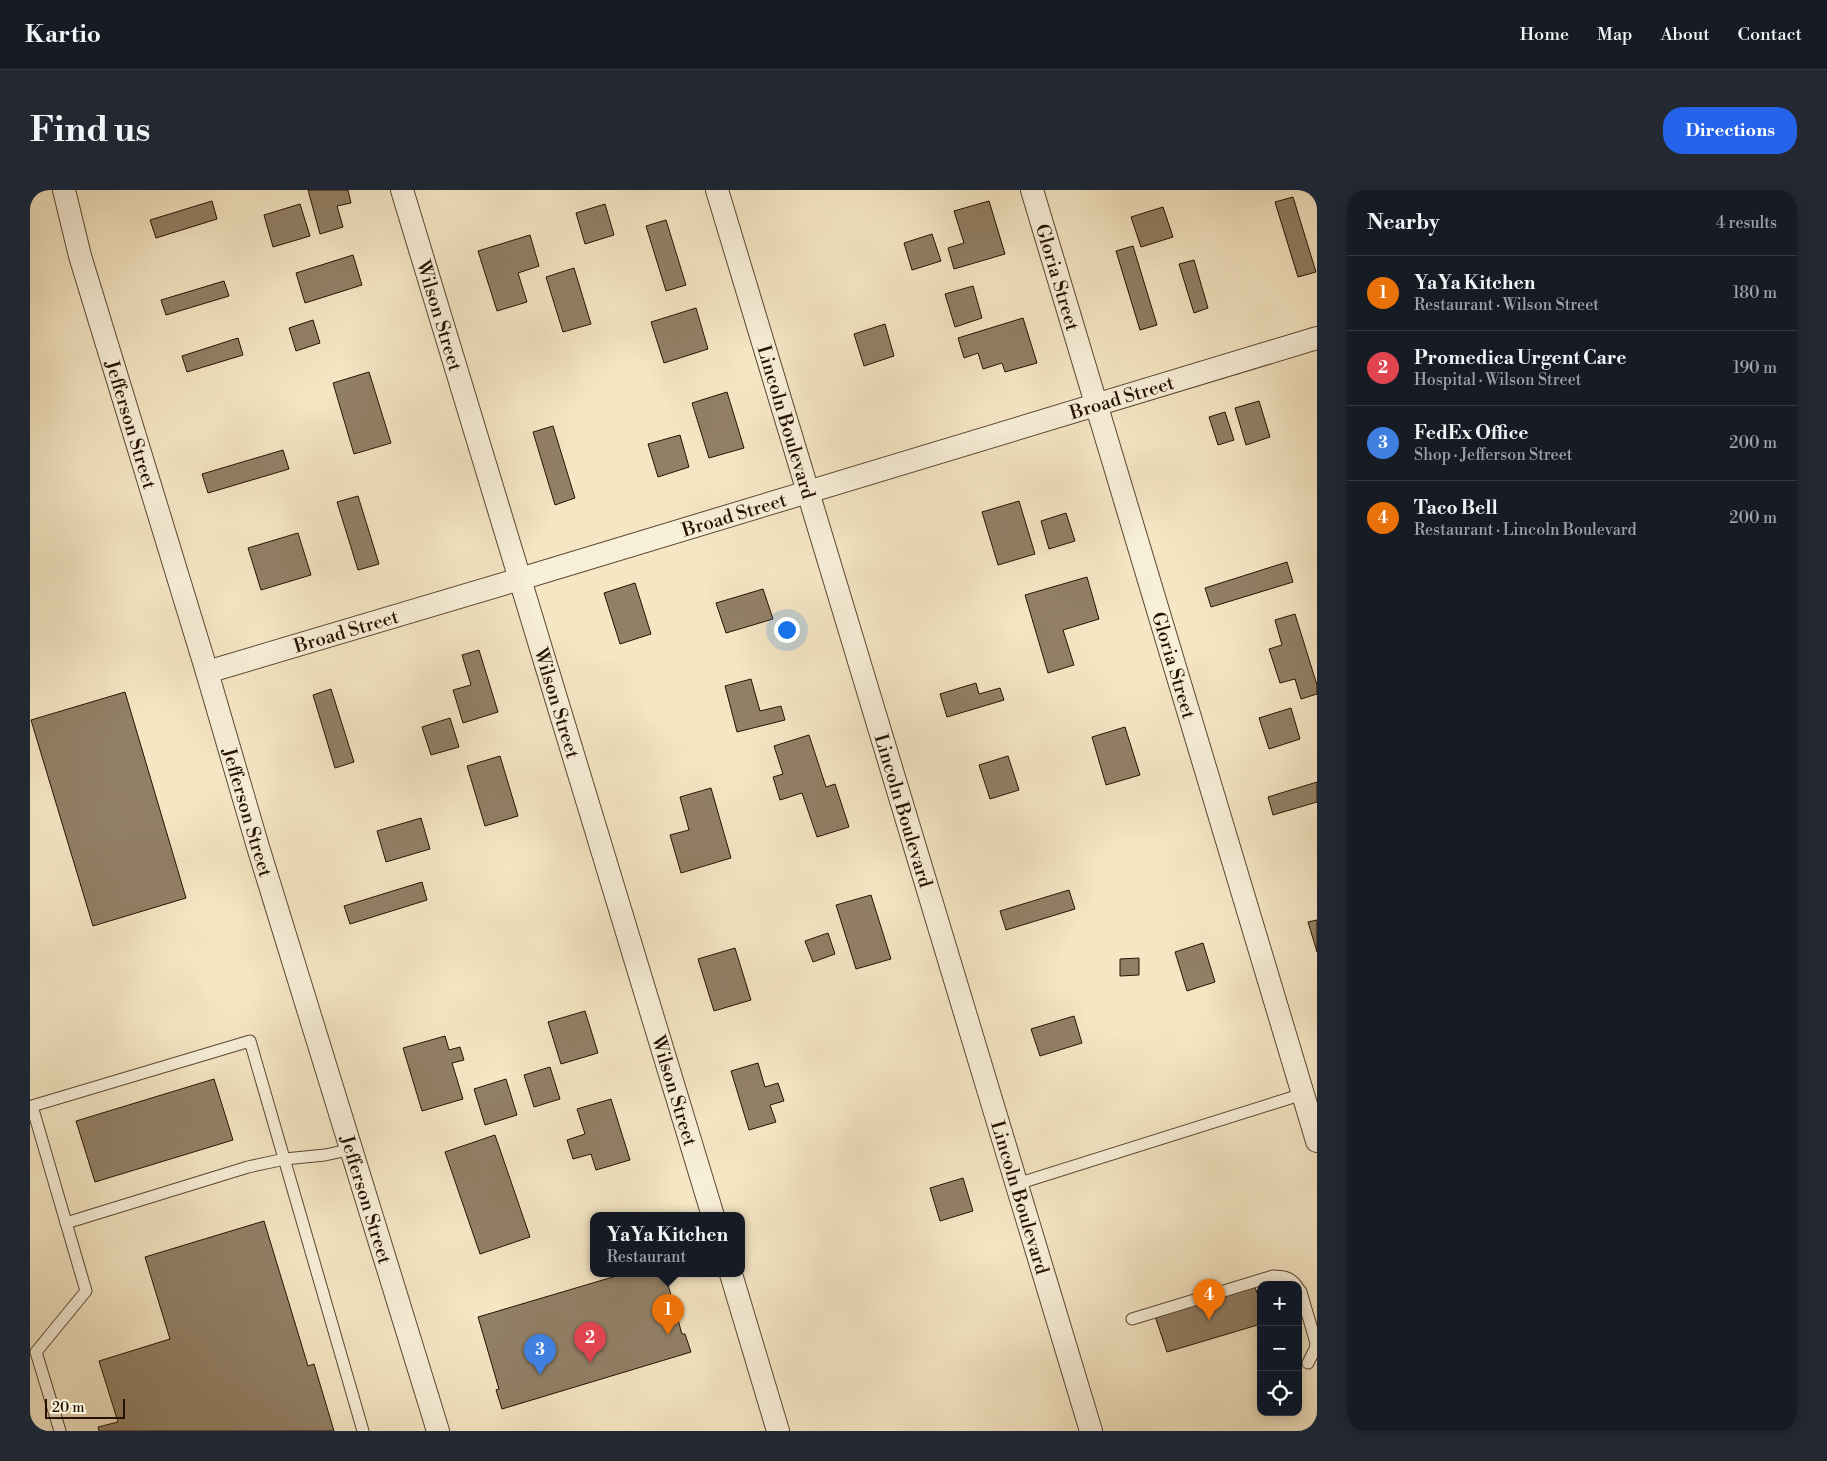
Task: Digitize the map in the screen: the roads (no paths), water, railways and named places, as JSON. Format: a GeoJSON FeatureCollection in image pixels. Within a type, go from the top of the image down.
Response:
{"type":"FeatureCollection","features":[{"type":"Feature","properties":{"kind":"street","name":"Jefferson Street"},"geometry":{"type":"LineString","coordinates":[[64,190],[80,256],[261,856],[438,1431]]}},
{"type":"Feature","properties":{"kind":"street","name":"Wilson Street"},"geometry":{"type":"LineString","coordinates":[[402,190],[712,1212]]}},
{"type":"Feature","properties":{"kind":"street","name":"Lincoln Boulevard"},"geometry":{"type":"LineString","coordinates":[[717,190],[1090,1431]]}},
{"type":"Feature","properties":{"kind":"street","name":"Gloria Street"},"geometry":{"type":"LineString","coordinates":[[1032,190],[1317,1141]]}},
{"type":"Feature","properties":{"kind":"street","name":"Broad Street"},"geometry":{"type":"LineString","coordinates":[[207,672],[1317,338]]}},
{"type":"Feature","properties":{"kind":"street"},"geometry":{"type":"LineString","coordinates":[[732,1277],[778,1431]]}},
{"type":"Feature","properties":{"kind":"lane"},"geometry":{"type":"LineString","coordinates":[[60,1431],[36,1352],[86,1291],[32,1106],[250,1041],[363,1431]]}},
{"type":"Feature","properties":{"kind":"lane"},"geometry":{"type":"LineString","coordinates":[[1017,1184],[1303,1094]]}},
{"type":"Feature","properties":{"kind":"lane"},"geometry":{"type":"LineString","coordinates":[[66,1223],[248,1167],[285,1159],[325,1155],[352,1149]]}},
{"type":"Feature","properties":{"kind":"lane"},"geometry":{"type":"LineString","coordinates":[[1132,1319],[1273,1276],[1284,1276],[1292,1281]]}},
{"type":"Feature","properties":{"kind":"lane"},"geometry":{"type":"LineString","coordinates":[[1302,1295],[1316,1343],[1308,1364]]}},
{"type":"Feature","properties":{"kind":"place","name":"Taco Bell"},"geometry":{"type":"Point","coordinates":[1209,1320]}},
{"type":"Feature","properties":{"kind":"place","name":"YaYa Kitchen"},"geometry":{"type":"Point","coordinates":[668,1335]}},
{"type":"Feature","properties":{"kind":"place","name":"Promedica Urgent Care"},"geometry":{"type":"Point","coordinates":[590,1363]}},
{"type":"Feature","properties":{"kind":"place","name":"FedEx Office"},"geometry":{"type":"Point","coordinates":[540,1375]}}]}
